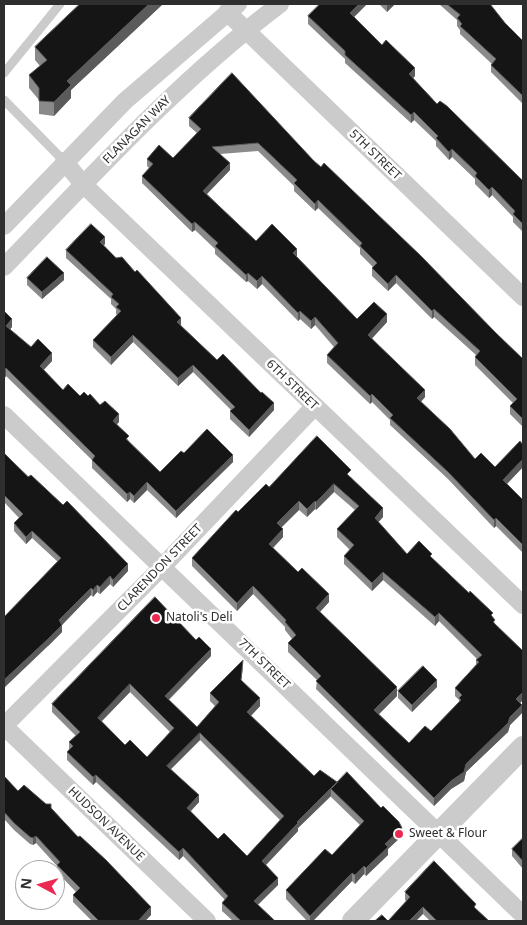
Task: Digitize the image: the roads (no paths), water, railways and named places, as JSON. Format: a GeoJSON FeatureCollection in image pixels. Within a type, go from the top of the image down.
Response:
{"type":"FeatureCollection","features":[{"type":"Feature","properties":{"kind":"street","name":"FLANAGAN WAY"},"geometry":{"type":"LineString","coordinates":[[5,263],[168,99],[244,30],[280,4]]}},
{"type":"Feature","properties":{"kind":"street","name":"5TH STREET"},"geometry":{"type":"LineString","coordinates":[[232,8],[244,30],[523,297]]}},
{"type":"Feature","properties":{"kind":"street"},"geometry":{"type":"LineString","coordinates":[[4,226],[64,161],[149,80],[232,8]]}},
{"type":"Feature","properties":{"kind":"street"},"geometry":{"type":"LineString","coordinates":[[149,80],[168,99]]}},
{"type":"Feature","properties":{"kind":"street","name":"6TH STREET"},"geometry":{"type":"LineString","coordinates":[[64,161],[83,184],[523,605]]}},
{"type":"Feature","properties":{"kind":"street","name":"CLARENDON STREET"},"geometry":{"type":"LineString","coordinates":[[4,726],[162,567],[314,406]]}},
{"type":"Feature","properties":{"kind":"street","name":"7TH STREET"},"geometry":{"type":"LineString","coordinates":[[4,415],[523,914]]}},
{"type":"Feature","properties":{"kind":"street","name":"HUDSON AVENUE"},"geometry":{"type":"LineString","coordinates":[[4,726],[207,921]]}},
{"type":"Feature","properties":{"kind":"street"},"geometry":{"type":"LineString","coordinates":[[353,921],[523,747]]}},
{"type":"Feature","properties":{"kind":"lane"},"geometry":{"type":"LineString","coordinates":[[4,73],[60,4]]}},
{"type":"Feature","properties":{"kind":"lane"},"geometry":{"type":"LineString","coordinates":[[4,100],[64,161]]}},
{"type":"Feature","properties":{"kind":"place","name":"Natoli's Deli"},"geometry":{"type":"Point","coordinates":[156,618]}},
{"type":"Feature","properties":{"kind":"place","name":"Sweet & Flour"},"geometry":{"type":"Point","coordinates":[399,834]}}]}
